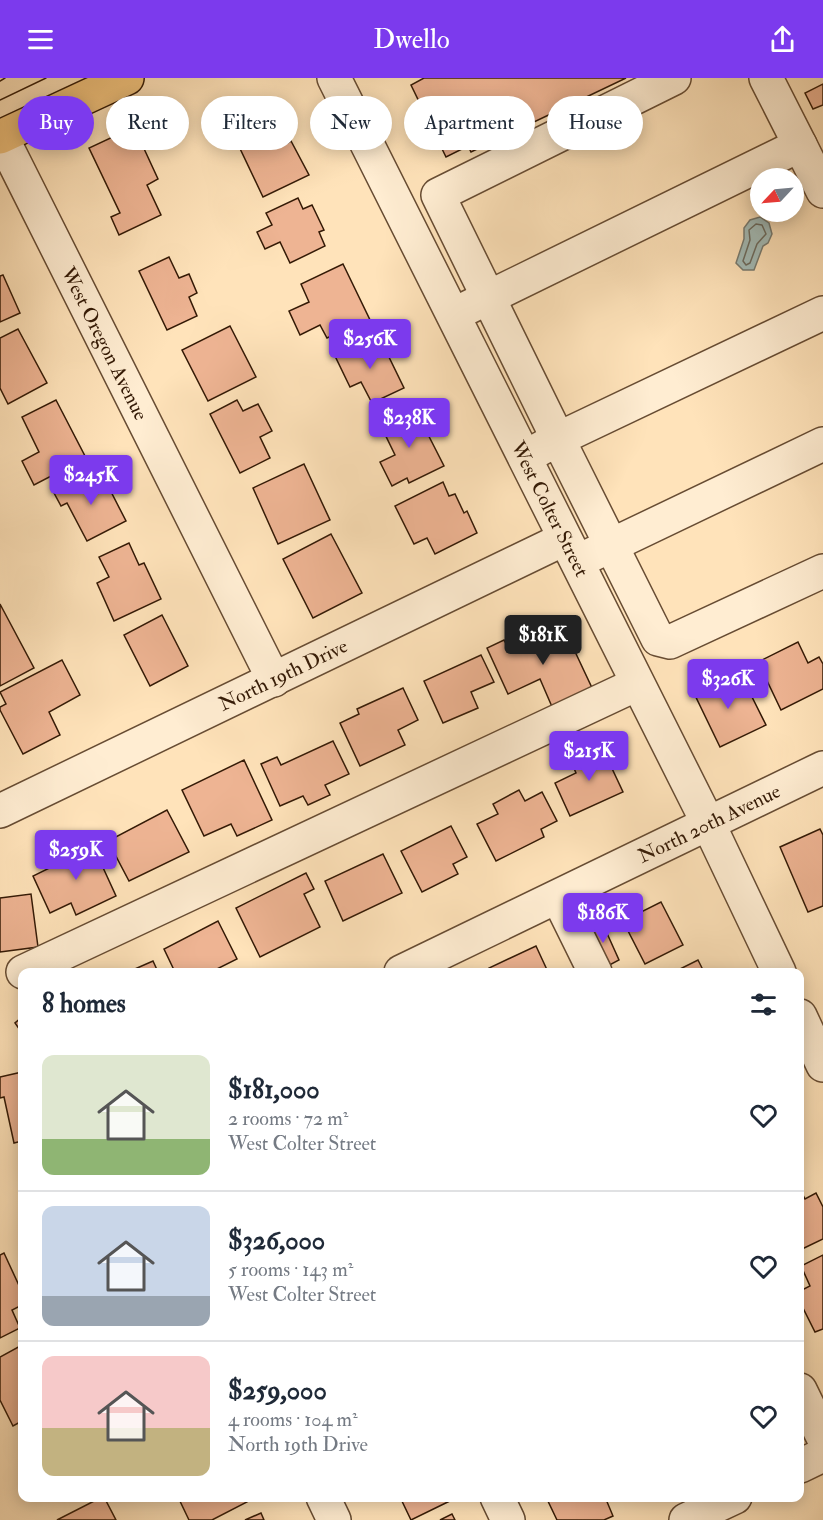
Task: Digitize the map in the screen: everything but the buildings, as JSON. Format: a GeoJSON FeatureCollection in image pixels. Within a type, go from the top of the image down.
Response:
{"type":"FeatureCollection","features":[{"type":"Feature","properties":{"kind":"main road"},"geometry":{"type":"LineString","coordinates":[[1,137],[127,78]]}},
{"type":"Feature","properties":{"kind":"street","name":"West Colter Street"},"geometry":{"type":"LineString","coordinates":[[334,78],[709,825],[777,968]]}},
{"type":"Feature","properties":{"kind":"street"},"geometry":{"type":"LineString","coordinates":[[402,214],[674,78]]}},
{"type":"Feature","properties":{"kind":"street"},"geometry":{"type":"LineString","coordinates":[[766,78],[823,191]]}},
{"type":"Feature","properties":{"kind":"street","name":"West Oregon Avenue"},"geometry":{"type":"LineString","coordinates":[[1,137],[274,680]]}},
{"type":"Feature","properties":{"kind":"street"},"geometry":{"type":"LineString","coordinates":[[452,315],[800,145]]}},
{"type":"Feature","properties":{"kind":"street"},"geometry":{"type":"LineString","coordinates":[[438,195],[487,298],[658,639],[670,642],[823,571]]}},
{"type":"Feature","properties":{"kind":"street"},"geometry":{"type":"LineString","coordinates":[[523,457],[823,313]]}},
{"type":"Feature","properties":{"kind":"street","name":"North 19th Drive"},"geometry":{"type":"LineString","coordinates":[[0,811],[274,680],[570,551],[612,545],[823,444]]}},
{"type":"Feature","properties":{"kind":"street"},"geometry":{"type":"LineString","coordinates":[[32,968],[637,684]]}},
{"type":"Feature","properties":{"kind":"street","name":"North 20th Avenue"},"geometry":{"type":"LineString","coordinates":[[415,968],[823,768]]}},
{"type":"Feature","properties":{"kind":"street"},"geometry":{"type":"LineString","coordinates":[[558,897],[593,968]]}},
{"type":"Feature","properties":{"kind":"street"},"geometry":{"type":"LineString","coordinates":[[0,983],[18,974]]}},
{"type":"Feature","properties":{"kind":"street"},"geometry":{"type":"LineString","coordinates":[[804,1025],[823,1065]]}},
{"type":"Feature","properties":{"kind":"street"},"geometry":{"type":"LineString","coordinates":[[804,1398],[823,1437]]}},
{"type":"Feature","properties":{"kind":"street"},"geometry":{"type":"LineString","coordinates":[[804,1465],[823,1455]]}},
{"type":"Feature","properties":{"kind":"street"},"geometry":{"type":"LineString","coordinates":[[325,1502],[334,1520]]}},
{"type":"Feature","properties":{"kind":"street"},"geometry":{"type":"LineString","coordinates":[[499,1502],[508,1520]]}},
{"type":"Feature","properties":{"kind":"street"},"geometry":{"type":"LineString","coordinates":[[690,1513],[721,1502]]}},
{"type":"Feature","properties":{"kind":"water"},"geometry":{"type":"Polygon","coordinates":[[[750,220],[750,222],[768,222],[772,234],[768,243],[763,246],[754,270],[743,270],[736,263],[744,239],[744,228],[750,220]]]}},
{"type":"Feature","properties":{"kind":"tram line"},"geometry":{"type":"LineString","coordinates":[[0,81],[5,78]]}},
{"type":"Feature","properties":{"kind":"tram line"},"geometry":{"type":"LineString","coordinates":[[0,100],[46,78]]}}]}
